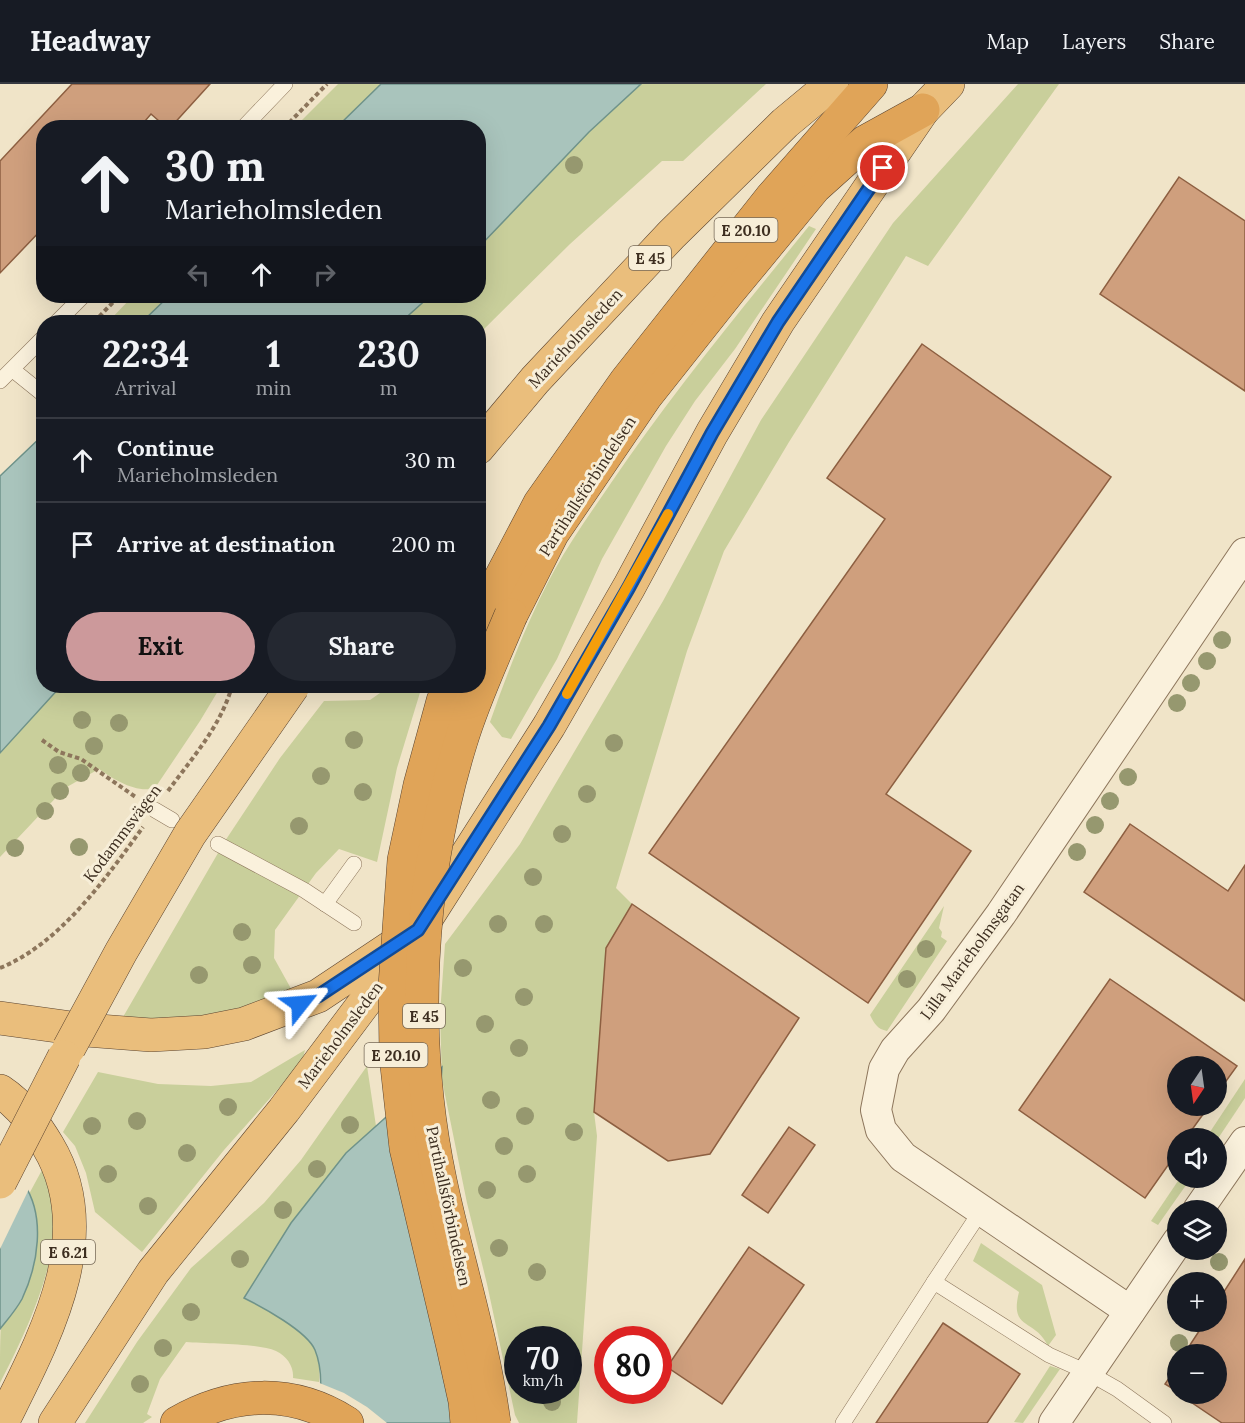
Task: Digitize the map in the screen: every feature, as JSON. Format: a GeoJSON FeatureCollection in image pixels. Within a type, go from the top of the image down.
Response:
{"type":"FeatureCollection","features":[{"type":"Feature","properties":{"kind":"highway","name":"Marieholmsleden"},"geometry":{"type":"LineString","coordinates":[[486,438],[535,380],[671,235],[785,123],[832,84]]}},
{"type":"Feature","properties":{"kind":"highway","name":"Partihallsförbindelsen"},"geometry":{"type":"LineString","coordinates":[[486,635],[491,614],[540,502],[626,381],[771,198],[871,84]]}},
{"type":"Feature","properties":{"kind":"highway","name":"Marieholmsleden"},"geometry":{"type":"LineString","coordinates":[[55,1423],[63,1407],[153,1272],[284,1110],[418,930],[549,726],[629,587],[712,433],[778,322],[923,110],[948,84]]}},
{"type":"Feature","properties":{"kind":"highway","name":"Partihallsförbindelsen"},"geometry":{"type":"LineString","coordinates":[[491,614],[552,534],[646,396],[815,187],[865,142],[923,110]]}},
{"type":"Feature","properties":{"kind":"highway"},"geometry":{"type":"LineString","coordinates":[[0,1182],[105,981],[190,834],[288,693]]}},
{"type":"Feature","properties":{"kind":"highway","name":"Partihallsförbindelsen"},"geometry":{"type":"LineString","coordinates":[[447,693],[420,785],[404,860],[395,986],[396,1057],[406,1148],[456,1358],[467,1423]]}},
{"type":"Feature","properties":{"kind":"highway","name":"Partihallsförbindelsen"},"geometry":{"type":"LineString","coordinates":[[472,693],[448,790],[432,876],[425,937],[424,1056],[439,1179],[488,1381],[494,1423]]}},
{"type":"Feature","properties":{"kind":"highway"},"geometry":{"type":"LineString","coordinates":[[0,1018],[86,1030],[151,1035],[188,1034],[224,1028],[266,1016],[318,996],[418,930]]}},
{"type":"Feature","properties":{"kind":"highway","name":"E 6.21"},"geometry":{"type":"LineString","coordinates":[[0,1091],[27,1114],[56,1159],[66,1186],[70,1228],[64,1275],[54,1308],[30,1367],[2,1423]]}},
{"type":"Feature","properties":{"kind":"highway"},"geometry":{"type":"LineString","coordinates":[[177,1423],[208,1409],[243,1398],[294,1400],[328,1412],[347,1423]]}},
{"type":"Feature","properties":{"kind":"street","name":"Lilla Marieholmsgatan"},"geometry":{"type":"LineString","coordinates":[[1130,1311],[903,1157],[881,1130],[876,1110],[884,1069],[895,1050],[931,1011],[1001,914],[1245,553]]}},
{"type":"Feature","properties":{"kind":"street"},"geometry":{"type":"LineString","coordinates":[[1205,1200],[1245,1142]]}},
{"type":"Feature","properties":{"kind":"street"},"geometry":{"type":"LineString","coordinates":[[1054,1423],[1087,1371],[1167,1257]]}},
{"type":"Feature","properties":{"kind":"lane"},"geometry":{"type":"LineString","coordinates":[[251,120],[285,84]]}},
{"type":"Feature","properties":{"kind":"lane"},"geometry":{"type":"LineString","coordinates":[[64,315],[76,303]]}},
{"type":"Feature","properties":{"kind":"lane"},"geometry":{"type":"LineString","coordinates":[[0,381],[36,346]]}},
{"type":"Feature","properties":{"kind":"lane"},"geometry":{"type":"LineString","coordinates":[[13,370],[36,388]]}},
{"type":"Feature","properties":{"kind":"lane"},"geometry":{"type":"LineString","coordinates":[[155,810],[172,820]]}},
{"type":"Feature","properties":{"kind":"lane"},"geometry":{"type":"LineString","coordinates":[[218,844],[304,890],[354,923]]}},
{"type":"Feature","properties":{"kind":"lane"},"geometry":{"type":"LineString","coordinates":[[326,904],[354,864]]}},
{"type":"Feature","properties":{"kind":"lane"},"geometry":{"type":"LineString","coordinates":[[843,1423],[981,1211]]}},
{"type":"Feature","properties":{"kind":"lane"},"geometry":{"type":"LineString","coordinates":[[934,1282],[1049,1355],[1087,1371],[1117,1389],[1164,1423]]}},
{"type":"Feature","properties":{"kind":"path"},"geometry":{"type":"LineString","coordinates":[[292,120],[327,84]]}},
{"type":"Feature","properties":{"kind":"path"},"geometry":{"type":"LineString","coordinates":[[101,315],[112,303]]}},
{"type":"Feature","properties":{"kind":"path","name":"Kodammsvägen"},"geometry":{"type":"LineString","coordinates":[[0,968],[39,945],[66,921],[106,878],[212,730],[227,704],[230,693]]}},
{"type":"Feature","properties":{"kind":"path"},"geometry":{"type":"LineString","coordinates":[[42,740],[59,752],[81,759],[155,810]]}},
{"type":"Feature","properties":{"kind":"green space"},"geometry":{"type":"Polygon","coordinates":[[[338,84],[381,84],[344,120],[302,120],[338,84]]]}},
{"type":"Feature","properties":{"kind":"green space"},"geometry":{"type":"Polygon","coordinates":[[[641,84],[766,84],[683,161],[662,161],[570,244],[486,327],[486,315],[409,315],[422,303],[486,303],[486,240],[589,132],[641,84]]]}},
{"type":"Feature","properties":{"kind":"green space"},"geometry":{"type":"Polygon","coordinates":[[[1018,84],[1059,84],[928,266],[906,256],[789,442],[724,551],[687,651],[616,888],[632,904],[606,948],[594,1112],[597,1136],[582,1351],[582,1326],[504,1326],[504,1364],[467,1203],[442,1080],[440,1014],[445,944],[520,844],[663,601],[761,420],[893,223],[1018,84]]]}},
{"type":"Feature","properties":{"kind":"green space"},"geometry":{"type":"Polygon","coordinates":[[[809,226],[816,229],[666,446],[602,559],[557,659],[511,739],[502,737],[490,722],[527,626],[561,559],[658,417],[707,352],[809,226]]]}},
{"type":"Feature","properties":{"kind":"green space"},"geometry":{"type":"Polygon","coordinates":[[[126,303],[162,303],[149,315],[115,315],[126,303]]]}},
{"type":"Feature","properties":{"kind":"green space"},"geometry":{"type":"Polygon","coordinates":[[[55,693],[217,693],[155,788],[133,787],[99,769],[65,788],[0,857],[0,753],[55,693]]]}},
{"type":"Feature","properties":{"kind":"green space"},"geometry":{"type":"Polygon","coordinates":[[[380,693],[420,693],[397,768],[377,862],[339,849],[316,873],[275,930],[274,958],[294,994],[224,1014],[161,1019],[123,1017],[225,841],[280,758],[324,701],[370,700],[380,693]]]}},
{"type":"Feature","properties":{"kind":"green space"},"geometry":{"type":"Polygon","coordinates":[[[944,906],[939,928],[942,932],[941,937],[947,941],[887,1031],[881,1029],[870,1015],[944,906]]]}},
{"type":"Feature","properties":{"kind":"green space"},"geometry":{"type":"Polygon","coordinates":[[[305,1050],[302,1062],[224,1150],[142,1252],[95,1212],[86,1173],[75,1146],[63,1132],[98,1072],[158,1084],[211,1086],[251,1082],[305,1050]]]}},
{"type":"Feature","properties":{"kind":"green space"},"geometry":{"type":"Polygon","coordinates":[[[367,1066],[376,1126],[346,1153],[291,1223],[244,1298],[281,1319],[306,1338],[317,1354],[319,1382],[293,1378],[291,1366],[286,1359],[280,1353],[268,1348],[186,1342],[160,1379],[147,1414],[152,1417],[143,1423],[85,1423],[137,1342],[191,1268],[264,1203],[301,1160],[367,1066]]]}},
{"type":"Feature","properties":{"kind":"green space"},"geometry":{"type":"Polygon","coordinates":[[[1245,1079],[1245,1098],[1225,1128],[1213,1128],[1221,1116],[1227,1116],[1227,1106],[1245,1079]]]}},
{"type":"Feature","properties":{"kind":"green space"},"geometry":{"type":"Polygon","coordinates":[[[42,1170],[54,1215],[54,1235],[50,1256],[45,1279],[28,1324],[0,1383],[1,1327],[20,1301],[31,1276],[34,1262],[36,1220],[29,1194],[42,1170]]]}},
{"type":"Feature","properties":{"kind":"green space"},"geometry":{"type":"Polygon","coordinates":[[[1173,1188],[1184,1188],[1176,1200],[1167,1200],[1167,1212],[1158,1225],[1151,1221],[1173,1188]]]}},
{"type":"Feature","properties":{"kind":"green space"},"geometry":{"type":"Polygon","coordinates":[[[981,1243],[1042,1285],[1056,1335],[1048,1346],[1037,1331],[1020,1319],[1017,1313],[1019,1292],[973,1261],[981,1243]]]}},
{"type":"Feature","properties":{"kind":"green space"},"geometry":{"type":"Polygon","coordinates":[[[1050,1366],[1060,1369],[1023,1423],[1014,1422],[1050,1366]]]}},
{"type":"Feature","properties":{"kind":"green space"},"geometry":{"type":"Polygon","coordinates":[[[513,1404],[578,1404],[577,1423],[519,1423],[513,1404]]]}},
{"type":"Feature","properties":{"kind":"water"},"geometry":{"type":"Polygon","coordinates":[[[381,84],[641,84],[589,132],[486,240],[486,120],[344,120],[381,84]]]}},
{"type":"Feature","properties":{"kind":"water"},"geometry":{"type":"Polygon","coordinates":[[[162,303],[422,303],[409,315],[149,315],[162,303]]]}},
{"type":"Feature","properties":{"kind":"water"},"geometry":{"type":"Polygon","coordinates":[[[36,442],[36,693],[55,693],[0,753],[0,476],[36,442]]]}},
{"type":"Feature","properties":{"kind":"water"},"geometry":{"type":"Polygon","coordinates":[[[442,1067],[439,1114],[503,1423],[315,1423],[321,1386],[320,1368],[315,1350],[294,1328],[244,1298],[291,1223],[346,1153],[442,1067]]]}},
{"type":"Feature","properties":{"kind":"water"},"geometry":{"type":"Polygon","coordinates":[[[0,1156],[16,1173],[31,1197],[35,1211],[37,1241],[28,1286],[20,1303],[0,1329],[0,1156]]]}},
{"type":"Feature","properties":{"kind":"pier"},"geometry":{"type":"Polygon","coordinates":[[[0,1153],[30,1187],[0,1249],[0,1153]]]}},
{"type":"Feature","properties":{"kind":"pier"},"geometry":{"type":"Polygon","coordinates":[[[317,1382],[344,1393],[387,1423],[316,1423],[317,1382]]]}},
{"type":"Feature","properties":{"kind":"building"},"geometry":{"type":"Polygon","coordinates":[[[72,84],[210,84],[177,120],[158,120],[151,114],[146,120],[38,120],[72,84]]]}},
{"type":"Feature","properties":{"kind":"building"},"geometry":{"type":"Polygon","coordinates":[[[36,122],[36,235],[0,273],[0,161],[36,122]]]}},
{"type":"Feature","properties":{"kind":"building"},"geometry":{"type":"Polygon","coordinates":[[[1179,177],[1245,221],[1245,391],[1100,294],[1179,177]]]}},
{"type":"Feature","properties":{"kind":"building"},"geometry":{"type":"Polygon","coordinates":[[[922,344],[1111,477],[886,794],[971,851],[868,1003],[649,853],[885,519],[827,478],[922,344]]]}},
{"type":"Feature","properties":{"kind":"building"},"geometry":{"type":"Polygon","coordinates":[[[1130,824],[1228,891],[1245,865],[1245,1001],[1084,892],[1130,824]]]}},
{"type":"Feature","properties":{"kind":"building"},"geometry":{"type":"Polygon","coordinates":[[[632,904],[799,1018],[710,1154],[668,1161],[594,1112],[606,948],[632,904]]]}},
{"type":"Feature","properties":{"kind":"building"},"geometry":{"type":"Polygon","coordinates":[[[1110,979],[1222,1056],[1167,1056],[1167,1116],[1202,1116],[1193,1128],[1167,1128],[1167,1167],[1145,1198],[1019,1110],[1110,979]]]}},
{"type":"Feature","properties":{"kind":"building"},"geometry":{"type":"Polygon","coordinates":[[[1227,1059],[1237,1066],[1227,1080],[1227,1059]]]}},
{"type":"Feature","properties":{"kind":"building"},"geometry":{"type":"Polygon","coordinates":[[[789,1127],[815,1145],[768,1213],[742,1195],[789,1127]]]}},
{"type":"Feature","properties":{"kind":"building"},"geometry":{"type":"Polygon","coordinates":[[[749,1247],[804,1285],[722,1404],[672,1370],[672,1360],[749,1247]]]}},
{"type":"Feature","properties":{"kind":"building"},"geometry":{"type":"Polygon","coordinates":[[[1245,1259],[1245,1423],[1222,1423],[1194,1404],[1227,1404],[1227,1344],[1191,1344],[1198,1332],[1227,1332],[1227,1287],[1245,1259]]]}},
{"type":"Feature","properties":{"kind":"building"},"geometry":{"type":"Polygon","coordinates":[[[943,1323],[1020,1374],[987,1423],[876,1423],[943,1323]]]}},
{"type":"Feature","properties":{"kind":"slow traffic"},"geometry":{"type":"LineString","coordinates":[[567,694],[668,514]]}},
{"type":"Feature","properties":{"kind":"route"},"geometry":{"type":"LineString","coordinates":[[300,1004],[318,996],[418,930],[549,726],[629,587],[712,433],[778,322],[883,168]]}}]}
